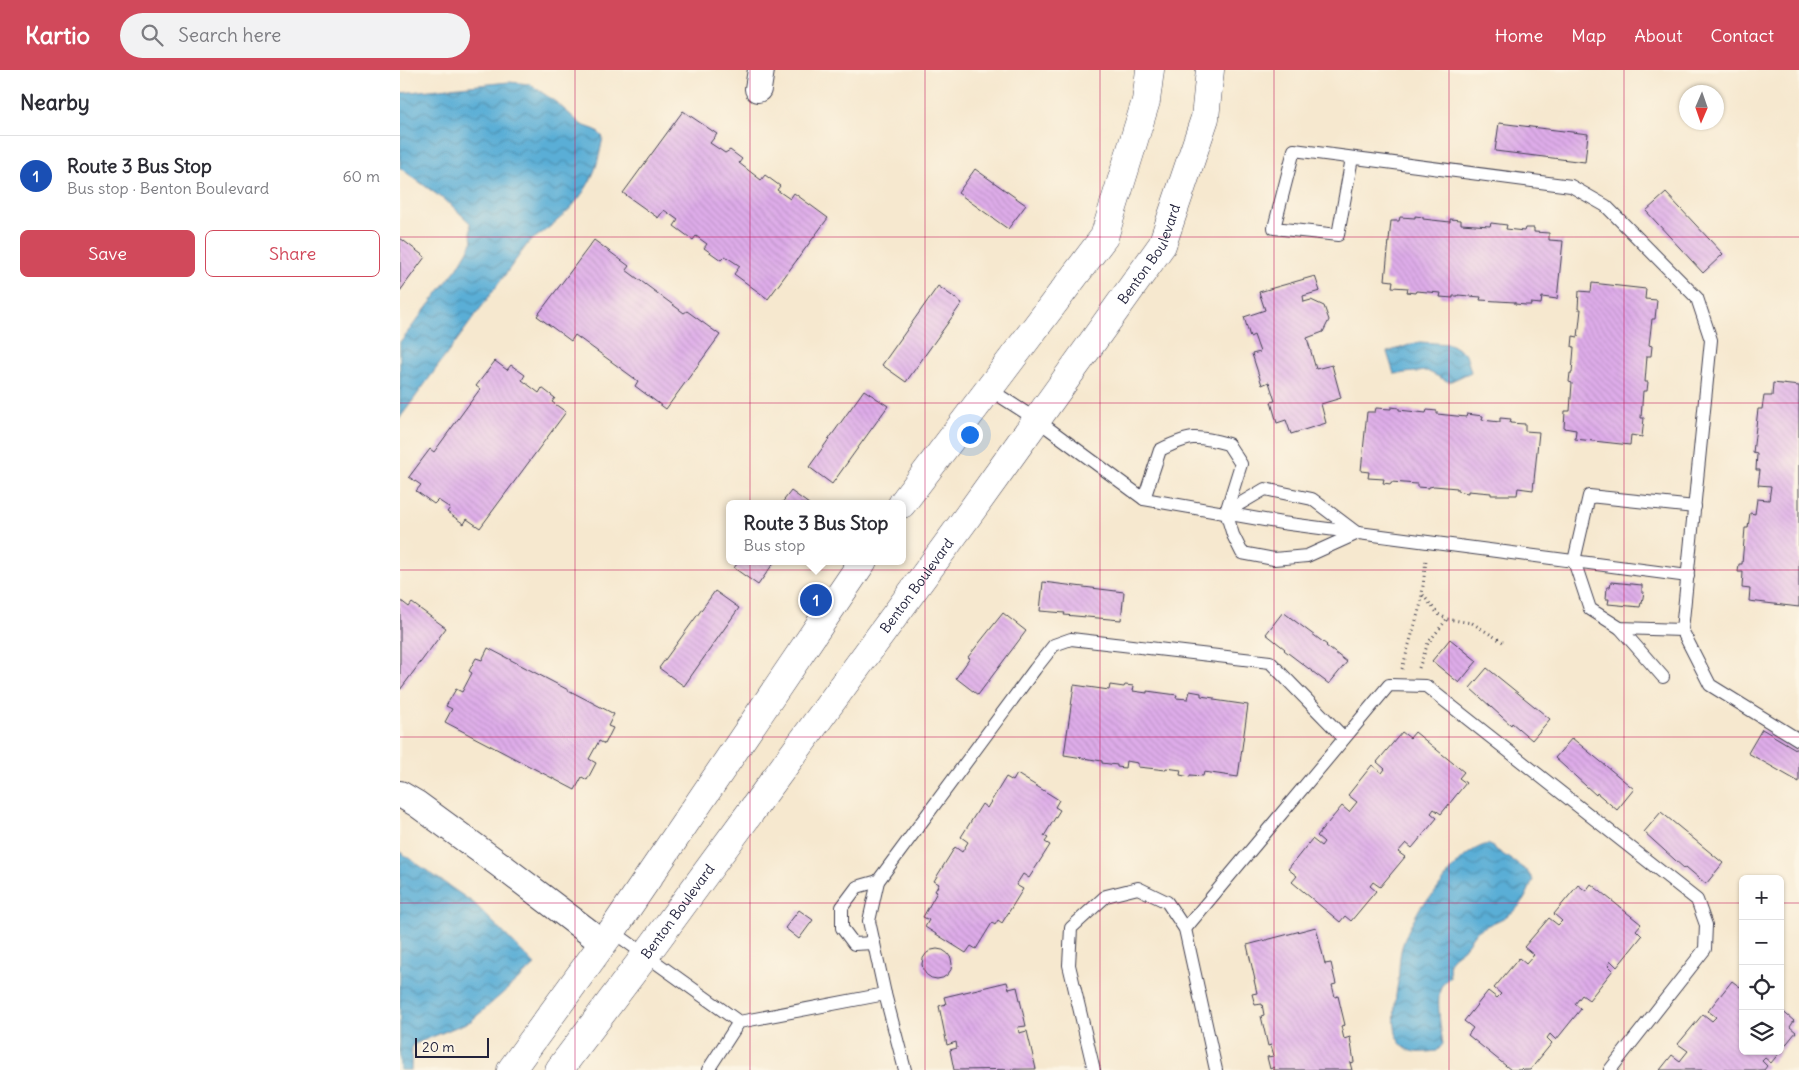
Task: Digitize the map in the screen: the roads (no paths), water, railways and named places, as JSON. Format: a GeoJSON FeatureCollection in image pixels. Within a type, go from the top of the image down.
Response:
{"type":"FeatureCollection","features":[{"type":"Feature","properties":{"kind":"street"},"geometry":{"type":"LineString","coordinates":[[905,500],[1104,236],[1146,100],[1150,70]]}},
{"type":"Feature","properties":{"kind":"street","name":"Benton Boulevard"},"geometry":{"type":"LineString","coordinates":[[559,1070],[645,956],[1037,420],[1162,245],[1205,118],[1210,70]]}},
{"type":"Feature","properties":{"kind":"street"},"geometry":{"type":"LineString","coordinates":[[511,1070],[607,937],[861,565]]}},
{"type":"Feature","properties":{"kind":"street"},"geometry":{"type":"LineString","coordinates":[[400,794],[607,937]]}},
{"type":"Feature","properties":{"kind":"lane"},"geometry":{"type":"LineString","coordinates":[[1352,158],[1338,235],[1274,228],[1294,150],[1571,186],[1606,206],[1698,298],[1711,340],[1682,630],[1710,685],[1799,740]]}},
{"type":"Feature","properties":{"kind":"lane"},"geometry":{"type":"LineString","coordinates":[[989,389],[1037,420],[1144,499],[1282,523],[1688,576]]}},
{"type":"Feature","properties":{"kind":"lane"},"geometry":{"type":"LineString","coordinates":[[1144,499],[1160,450],[1182,439],[1204,437],[1228,444],[1241,464],[1226,512],[1233,535],[1242,554],[1274,559],[1307,556],[1358,533]]}},
{"type":"Feature","properties":{"kind":"lane"},"geometry":{"type":"LineString","coordinates":[[1226,512],[1264,489],[1312,499],[1358,533]]}},
{"type":"Feature","properties":{"kind":"lane"},"geometry":{"type":"LineString","coordinates":[[1663,676],[1620,628],[1590,608],[1574,561],[1589,496],[1695,507]]}},
{"type":"Feature","properties":{"kind":"lane"},"geometry":{"type":"LineString","coordinates":[[1620,628],[1682,630]]}},
{"type":"Feature","properties":{"kind":"lane"},"geometry":{"type":"LineString","coordinates":[[905,1070],[885,994],[870,921],[878,881],[1054,646],[1071,639],[1270,662],[1344,738]]}},
{"type":"Feature","properties":{"kind":"lane"},"geometry":{"type":"LineString","coordinates":[[1185,928],[1389,685],[1426,686],[1697,900],[1706,925],[1705,949],[1610,1070]]}},
{"type":"Feature","properties":{"kind":"lane"},"geometry":{"type":"LineString","coordinates":[[874,944],[854,944],[847,936],[842,928],[842,907],[857,887],[878,881]]}},
{"type":"Feature","properties":{"kind":"lane"},"geometry":{"type":"LineString","coordinates":[[1094,1070],[1069,965],[1071,928],[1106,896],[1138,888],[1167,902],[1185,928],[1216,1070]]}},
{"type":"Feature","properties":{"kind":"lane"},"geometry":{"type":"LineString","coordinates":[[607,937],[645,956],[739,1022],[885,994]]}},
{"type":"Feature","properties":{"kind":"lane"},"geometry":{"type":"LineString","coordinates":[[708,1070],[739,1022]]}},
{"type":"Feature","properties":{"kind":"water"},"geometry":{"type":"Polygon","coordinates":[[[509,82],[530,84],[557,103],[582,125],[596,130],[603,137],[596,167],[577,201],[550,227],[529,242],[400,418],[400,342],[458,267],[472,243],[470,223],[450,204],[400,168],[400,93],[509,82]]]}},
{"type":"Feature","properties":{"kind":"water"},"geometry":{"type":"Polygon","coordinates":[[[1419,342],[1450,344],[1466,354],[1471,372],[1449,382],[1427,371],[1394,374],[1387,352],[1419,342]]]}},
{"type":"Feature","properties":{"kind":"water"},"geometry":{"type":"Polygon","coordinates":[[[1488,844],[1527,871],[1533,880],[1526,896],[1518,907],[1510,914],[1475,933],[1466,946],[1450,961],[1450,977],[1443,984],[1439,997],[1443,1044],[1437,1051],[1419,1052],[1408,1050],[1397,1036],[1394,1019],[1402,947],[1410,927],[1424,903],[1433,895],[1463,858],[1479,847],[1488,844]]]}},
{"type":"Feature","properties":{"kind":"water"},"geometry":{"type":"Polygon","coordinates":[[[400,852],[475,904],[535,965],[471,1021],[412,1045],[411,1070],[400,1070],[400,852]]]}},
{"type":"Feature","properties":{"kind":"place","name":"Route 3 Bus Stop"},"geometry":{"type":"Point","coordinates":[816,600]}}]}
